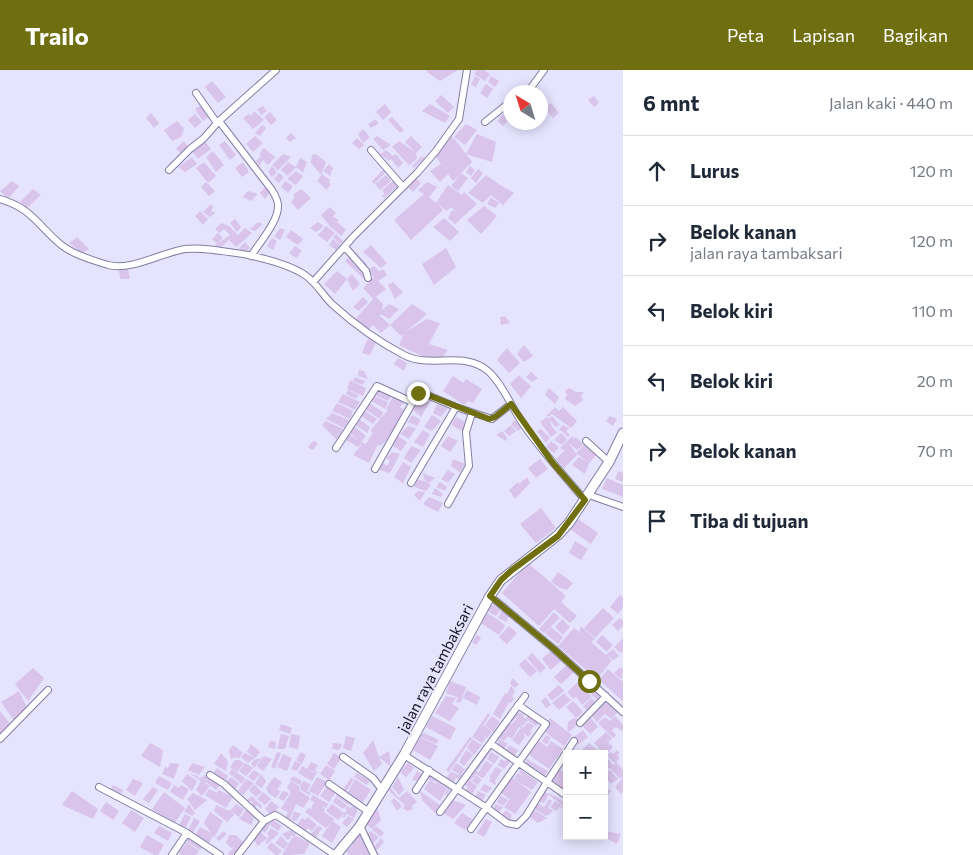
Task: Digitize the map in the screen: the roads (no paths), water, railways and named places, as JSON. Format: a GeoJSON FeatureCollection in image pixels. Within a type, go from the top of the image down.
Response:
{"type":"FeatureCollection","features":[{"type":"Feature","properties":{"kind":"street"},"geometry":{"type":"LineString","coordinates":[[169,170],[203,139],[218,122],[276,70]]}},
{"type":"Feature","properties":{"kind":"street"},"geometry":{"type":"LineString","coordinates":[[314,281],[436,151],[459,119],[467,70]]}},
{"type":"Feature","properties":{"kind":"street"},"geometry":{"type":"LineString","coordinates":[[533,85],[544,70]]}},
{"type":"Feature","properties":{"kind":"street"},"geometry":{"type":"LineString","coordinates":[[196,94],[272,190],[277,199],[276,215],[251,256]]}},
{"type":"Feature","properties":{"kind":"street"},"geometry":{"type":"LineString","coordinates":[[485,122],[503,108]]}},
{"type":"Feature","properties":{"kind":"street"},"geometry":{"type":"LineString","coordinates":[[371,150],[404,187]]}},
{"type":"Feature","properties":{"kind":"street"},"geometry":{"type":"LineString","coordinates":[[0,199],[24,209],[67,249],[112,266],[133,264],[186,249],[219,251],[251,256],[295,269],[314,281],[332,304],[353,322],[410,358],[463,360],[482,366],[497,382],[552,462],[587,497],[623,507]]}},
{"type":"Feature","properties":{"kind":"street"},"geometry":{"type":"LineString","coordinates":[[345,247],[366,270],[368,278]]}},
{"type":"Feature","properties":{"kind":"street"},"geometry":{"type":"LineString","coordinates":[[336,448],[377,386],[412,402]]}},
{"type":"Feature","properties":{"kind":"street"},"geometry":{"type":"LineString","coordinates":[[375,469],[412,402],[420,392],[492,419],[511,404]]}},
{"type":"Feature","properties":{"kind":"street"},"geometry":{"type":"LineString","coordinates":[[411,483],[456,407]]}},
{"type":"Feature","properties":{"kind":"street"},"geometry":{"type":"LineString","coordinates":[[448,504],[469,466],[466,432],[472,413]]}},
{"type":"Feature","properties":{"kind":"street","name":"jalan raya tambaksari"},"geometry":{"type":"LineString","coordinates":[[335,855],[360,826],[404,754],[490,596],[501,580],[512,570],[558,536],[587,497],[609,462],[623,433]]}},
{"type":"Feature","properties":{"kind":"street"},"geometry":{"type":"LineString","coordinates":[[586,441],[609,462]]}},
{"type":"Feature","properties":{"kind":"street"},"geometry":{"type":"LineString","coordinates":[[490,596],[554,649],[623,712]]}},
{"type":"Feature","properties":{"kind":"street"},"geometry":{"type":"LineString","coordinates":[[0,739],[48,690]]}},
{"type":"Feature","properties":{"kind":"street"},"geometry":{"type":"LineString","coordinates":[[440,812],[525,696]]}},
{"type":"Feature","properties":{"kind":"street"},"geometry":{"type":"LineString","coordinates":[[580,723],[606,696]]}},
{"type":"Feature","properties":{"kind":"street"},"geometry":{"type":"LineString","coordinates":[[472,829],[546,724],[518,705]]}},
{"type":"Feature","properties":{"kind":"street"},"geometry":{"type":"LineString","coordinates":[[404,754],[507,823],[518,825],[526,816],[574,741]]}},
{"type":"Feature","properties":{"kind":"street"},"geometry":{"type":"LineString","coordinates":[[491,744],[566,795]]}},
{"type":"Feature","properties":{"kind":"street"},"geometry":{"type":"LineString","coordinates":[[343,758],[373,778],[382,790]]}},
{"type":"Feature","properties":{"kind":"street"},"geometry":{"type":"LineString","coordinates":[[416,790],[429,770]]}},
{"type":"Feature","properties":{"kind":"street"},"geometry":{"type":"LineString","coordinates":[[210,775],[224,784],[264,821]]}},
{"type":"Feature","properties":{"kind":"street"},"geometry":{"type":"LineString","coordinates":[[329,784],[369,812]]}},
{"type":"Feature","properties":{"kind":"street"},"geometry":{"type":"LineString","coordinates":[[99,787],[187,833],[220,855]]}},
{"type":"Feature","properties":{"kind":"street"},"geometry":{"type":"LineString","coordinates":[[238,855],[264,821],[274,815],[335,855]]}},
{"type":"Feature","properties":{"kind":"street"},"geometry":{"type":"LineString","coordinates":[[360,826],[374,855]]}},
{"type":"Feature","properties":{"kind":"street"},"geometry":{"type":"LineString","coordinates":[[172,855],[187,833]]}}]}
